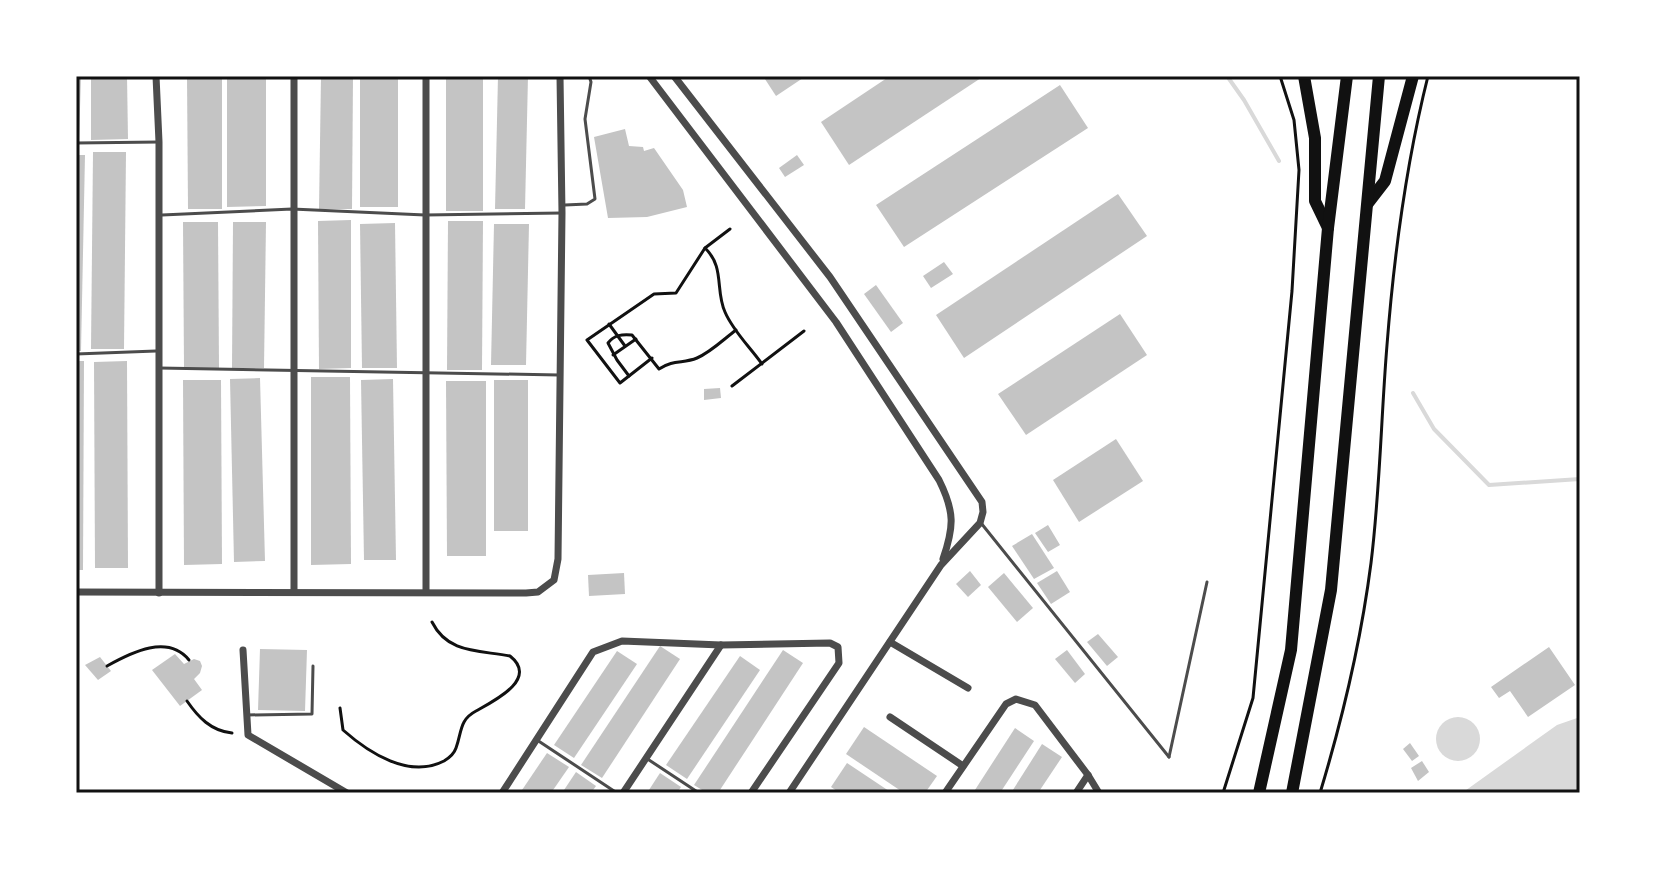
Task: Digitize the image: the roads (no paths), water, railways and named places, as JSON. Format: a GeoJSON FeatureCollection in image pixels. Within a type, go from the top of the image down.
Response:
{"type":"FeatureCollection","features":[{"type":"Feature","properties":{"kind":"highway"},"geometry":{"type":"LineString","coordinates":[[1304,76],[1315,138],[1315,201],[1328,228]]}},
{"type":"Feature","properties":{"kind":"highway"},"geometry":{"type":"LineString","coordinates":[[1259,793],[1291,650],[1328,228],[1347,76]]}},
{"type":"Feature","properties":{"kind":"highway"},"geometry":{"type":"LineString","coordinates":[[1292,793],[1331,590],[1379,76]]}},
{"type":"Feature","properties":{"kind":"highway"},"geometry":{"type":"LineString","coordinates":[[1367,204],[1385,181],[1413,76]]}},
{"type":"Feature","properties":{"kind":"street"},"geometry":{"type":"LineString","coordinates":[[156,76],[159,142],[159,593]]}},
{"type":"Feature","properties":{"kind":"street"},"geometry":{"type":"LineString","coordinates":[[294,76],[294,591]]}},
{"type":"Feature","properties":{"kind":"street"},"geometry":{"type":"LineString","coordinates":[[426,76],[426,592]]}},
{"type":"Feature","properties":{"kind":"street"},"geometry":{"type":"LineString","coordinates":[[76,592],[538,592],[554,580],[558,559],[562,209],[560,76]]}},
{"type":"Feature","properties":{"kind":"street"},"geometry":{"type":"LineString","coordinates":[[649,76],[836,322],[939,480],[947,495],[952,531],[941,565]]}},
{"type":"Feature","properties":{"kind":"street"},"geometry":{"type":"LineString","coordinates":[[674,76],[830,277],[977,491],[983,512],[980,523],[941,565],[789,793]]}},
{"type":"Feature","properties":{"kind":"street"},"geometry":{"type":"LineString","coordinates":[[502,793],[593,652],[622,641],[721,645],[830,643],[838,647],[839,663],[751,793]]}},
{"type":"Feature","properties":{"kind":"street"},"geometry":{"type":"LineString","coordinates":[[890,642],[968,688]]}},
{"type":"Feature","properties":{"kind":"street"},"geometry":{"type":"LineString","coordinates":[[620,793],[721,645]]}},
{"type":"Feature","properties":{"kind":"street"},"geometry":{"type":"LineString","coordinates":[[243,650],[248,735],[347,793]]}},
{"type":"Feature","properties":{"kind":"street"},"geometry":{"type":"LineString","coordinates":[[945,793],[1006,704],[1016,699],[1035,705],[1099,793]]}},
{"type":"Feature","properties":{"kind":"street"},"geometry":{"type":"LineString","coordinates":[[890,717],[963,766]]}},
{"type":"Feature","properties":{"kind":"street"},"geometry":{"type":"LineString","coordinates":[[1076,793],[1088,775]]}},
{"type":"Feature","properties":{"kind":"lane"},"geometry":{"type":"LineString","coordinates":[[159,215],[292,209],[425,215],[562,209],[587,204],[595,199],[585,119],[591,82],[589,76]]}},
{"type":"Feature","properties":{"kind":"lane"},"geometry":{"type":"LineString","coordinates":[[76,143],[159,142]]}},
{"type":"Feature","properties":{"kind":"lane"},"geometry":{"type":"LineString","coordinates":[[76,354],[159,351]]}},
{"type":"Feature","properties":{"kind":"lane"},"geometry":{"type":"LineString","coordinates":[[159,368],[559,375]]}},
{"type":"Feature","properties":{"kind":"lane"},"geometry":{"type":"LineString","coordinates":[[980,523],[1169,757],[1207,582]]}},
{"type":"Feature","properties":{"kind":"lane"},"geometry":{"type":"LineString","coordinates":[[247,715],[312,714],[313,666]]}},
{"type":"Feature","properties":{"kind":"lane"},"geometry":{"type":"LineString","coordinates":[[537,740],[620,793]]}},
{"type":"Feature","properties":{"kind":"lane"},"geometry":{"type":"LineString","coordinates":[[646,758],[699,793]]}},
{"type":"Feature","properties":{"kind":"waterway"},"geometry":{"type":"LineString","coordinates":[[1227,76],[1279,161]]}},
{"type":"Feature","properties":{"kind":"waterway"},"geometry":{"type":"LineString","coordinates":[[1413,393],[1434,429],[1489,485],[1580,479]]}}]}
